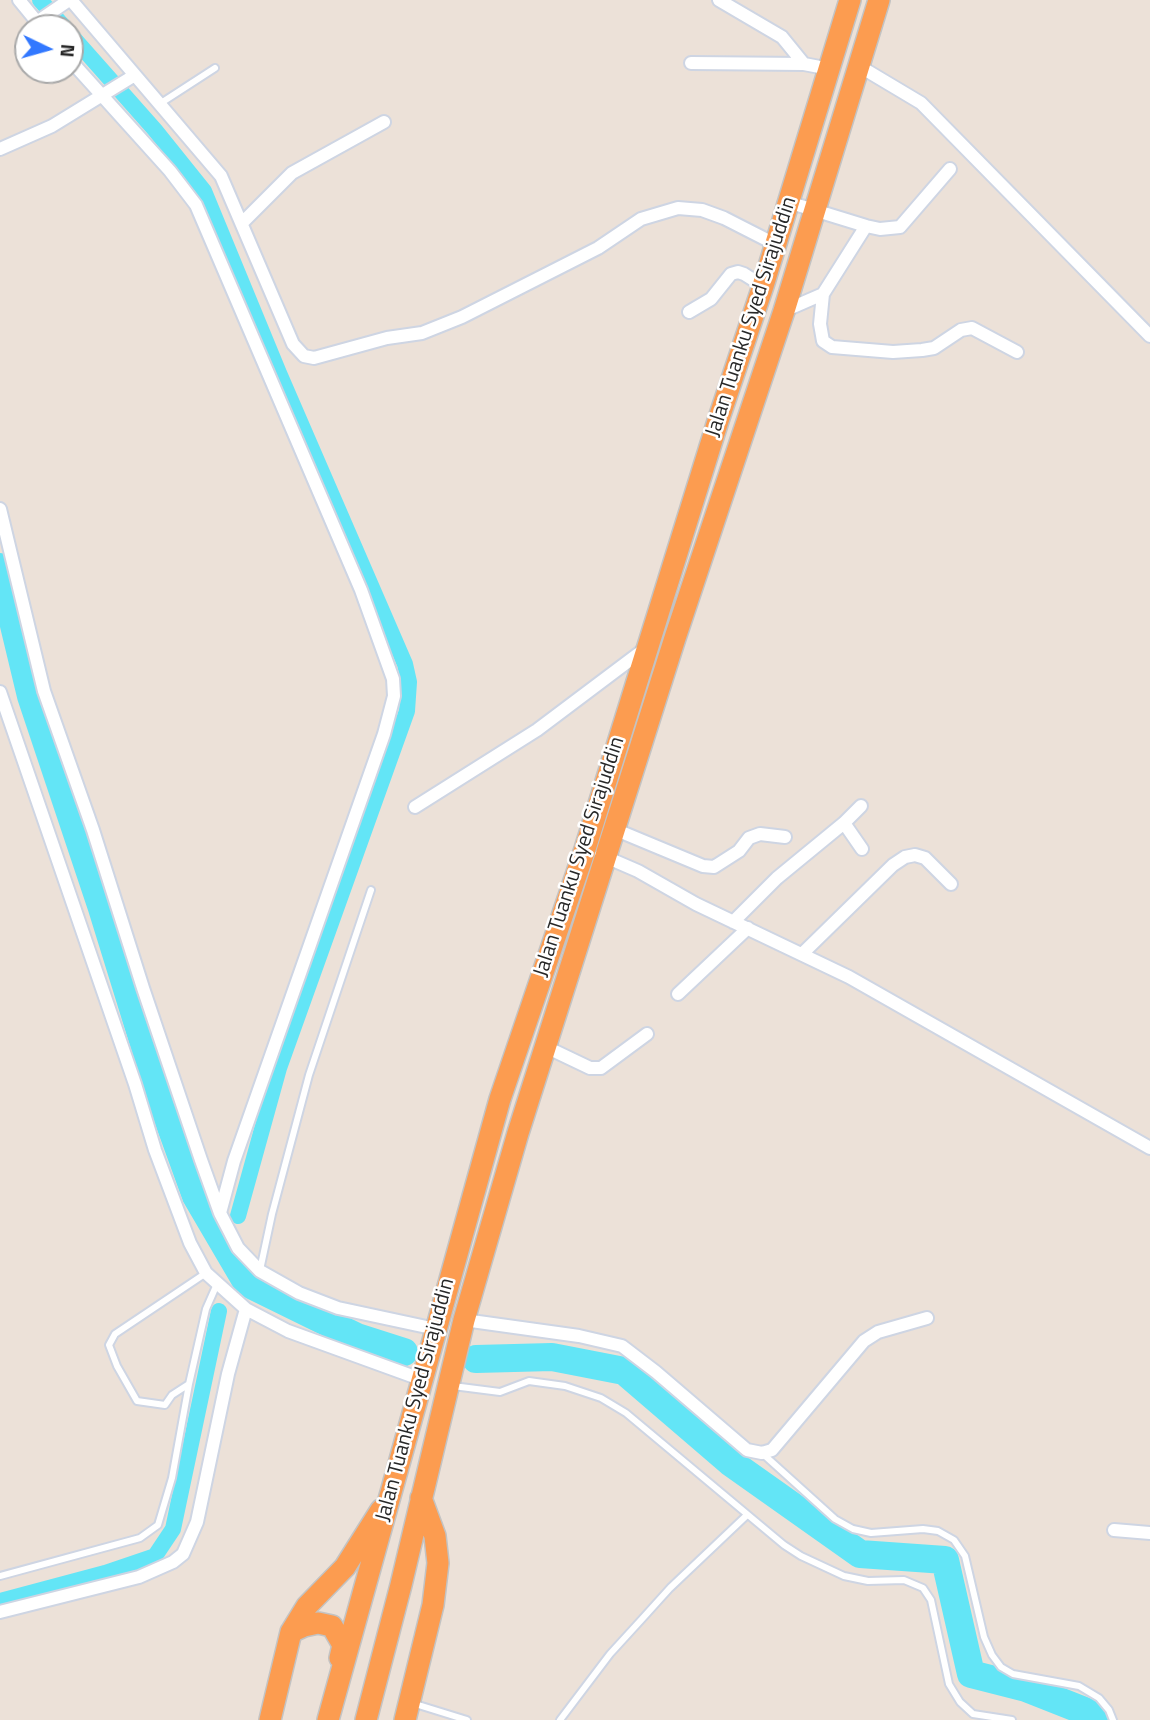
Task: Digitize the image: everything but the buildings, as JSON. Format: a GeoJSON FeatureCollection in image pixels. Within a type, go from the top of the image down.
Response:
{"type":"FeatureCollection","features":[{"type":"Feature","properties":{"kind":"highway","name":"Jalan Tuanku Syed Sirajuddin"},"geometry":{"type":"LineString","coordinates":[[328,1720],[500,1099],[584,849],[763,285],[850,0]]}},
{"type":"Feature","properties":{"kind":"highway","name":"Jalan Tuanku Syed Sirajuddin"},"geometry":{"type":"LineString","coordinates":[[366,1720],[464,1320],[518,1133],[614,829],[784,311],[879,0]]}},
{"type":"Feature","properties":{"kind":"highway"},"geometry":{"type":"LineString","coordinates":[[270,1720],[291,1632],[307,1606],[345,1567],[393,1491]]}},
{"type":"Feature","properties":{"kind":"highway"},"geometry":{"type":"LineString","coordinates":[[407,1711],[433,1605],[438,1563],[435,1536],[421,1498]]}},
{"type":"Feature","properties":{"kind":"highway"},"geometry":{"type":"LineString","coordinates":[[401,1585],[412,1571],[422,1572],[433,1605]]}},
{"type":"Feature","properties":{"kind":"highway"},"geometry":{"type":"LineString","coordinates":[[291,1632],[318,1623],[332,1626],[343,1645],[333,1696]]}},
{"type":"Feature","properties":{"kind":"street"},"geometry":{"type":"LineString","coordinates":[[19,0],[32,14]]}},
{"type":"Feature","properties":{"kind":"street"},"geometry":{"type":"LineString","coordinates":[[719,0],[782,37],[804,64]]}},
{"type":"Feature","properties":{"kind":"street"},"geometry":{"type":"LineString","coordinates":[[51,14],[66,2],[130,79],[161,103],[221,176],[293,344],[304,356],[314,358],[387,338],[422,333],[463,317],[598,247],[641,219],[678,208],[702,210],[724,218],[775,244]]}},
{"type":"Feature","properties":{"kind":"street"},"geometry":{"type":"LineString","coordinates":[[691,63],[804,64],[830,69]]}},
{"type":"Feature","properties":{"kind":"street"},"geometry":{"type":"LineString","coordinates":[[859,66],[921,103],[1150,336]]}},
{"type":"Feature","properties":{"kind":"street"},"geometry":{"type":"LineString","coordinates":[[84,73],[106,94],[195,205],[361,590],[393,679],[394,696],[384,734],[234,1161],[220,1213]]}},
{"type":"Feature","properties":{"kind":"street"},"geometry":{"type":"LineString","coordinates":[[0,149],[52,126],[130,79]]}},
{"type":"Feature","properties":{"kind":"street"},"geometry":{"type":"LineString","coordinates":[[242,223],[292,173],[384,122]]}},
{"type":"Feature","properties":{"kind":"street"},"geometry":{"type":"LineString","coordinates":[[788,202],[866,226],[880,229],[900,227],[950,169]]}},
{"type":"Feature","properties":{"kind":"street"},"geometry":{"type":"LineString","coordinates":[[866,226],[823,294],[820,324],[823,341],[832,347],[893,352],[922,350],[934,348],[961,330],[972,328],[1017,352]]}},
{"type":"Feature","properties":{"kind":"street"},"geometry":{"type":"LineString","coordinates":[[689,312],[711,299],[731,274],[744,274],[763,285]]}},
{"type":"Feature","properties":{"kind":"street"},"geometry":{"type":"LineString","coordinates":[[784,311],[823,294]]}},
{"type":"Feature","properties":{"kind":"street"},"geometry":{"type":"LineString","coordinates":[[0,509],[44,691],[220,1213],[238,1248],[260,1271],[299,1293],[338,1308],[436,1329]]}},
{"type":"Feature","properties":{"kind":"street"},"geometry":{"type":"LineString","coordinates":[[415,807],[537,730],[647,647]]}},
{"type":"Feature","properties":{"kind":"street"},"geometry":{"type":"LineString","coordinates":[[0,692],[135,1084],[155,1150],[190,1242],[206,1273],[246,1309],[288,1331],[422,1380]]}},
{"type":"Feature","properties":{"kind":"street"},"geometry":{"type":"LineString","coordinates":[[733,922],[777,878],[861,806]]}},
{"type":"Feature","properties":{"kind":"street"},"geometry":{"type":"LineString","coordinates":[[844,823],[862,849]]}},
{"type":"Feature","properties":{"kind":"street"},"geometry":{"type":"LineString","coordinates":[[614,829],[703,866],[715,867],[739,851],[749,838],[760,834],[785,837]]}},
{"type":"Feature","properties":{"kind":"street"},"geometry":{"type":"LineString","coordinates":[[584,849],[638,871],[733,922],[803,953],[906,1008],[1013,1072],[1150,1148]]}},
{"type":"Feature","properties":{"kind":"street"},"geometry":{"type":"LineString","coordinates":[[803,953],[893,865],[905,857],[915,855],[925,858],[951,884]]}},
{"type":"Feature","properties":{"kind":"street"},"geometry":{"type":"LineString","coordinates":[[678,993],[748,928]]}},
{"type":"Feature","properties":{"kind":"street"},"geometry":{"type":"LineString","coordinates":[[546,1047],[590,1068],[601,1068],[647,1034]]}},
{"type":"Feature","properties":{"kind":"street"},"geometry":{"type":"LineString","coordinates":[[0,1612],[139,1577],[173,1562],[183,1554],[197,1522],[228,1374],[246,1309]]}},
{"type":"Feature","properties":{"kind":"street"},"geometry":{"type":"LineString","coordinates":[[464,1320],[579,1336],[622,1346],[747,1450],[762,1453],[772,1450],[864,1341],[878,1332],[928,1318]]}},
{"type":"Feature","properties":{"kind":"street"},"geometry":{"type":"LineString","coordinates":[[1114,1530],[1150,1533]]}},
{"type":"Feature","properties":{"kind":"lane"},"geometry":{"type":"LineString","coordinates":[[161,103],[215,68]]}},
{"type":"Feature","properties":{"kind":"lane"},"geometry":{"type":"LineString","coordinates":[[260,1271],[272,1214],[309,1075],[371,890]]}},
{"type":"Feature","properties":{"kind":"lane"},"geometry":{"type":"LineString","coordinates":[[189,1384],[172,1395],[165,1405],[137,1401],[117,1366],[109,1345],[115,1334],[206,1273]]}},
{"type":"Feature","properties":{"kind":"lane"},"geometry":{"type":"LineString","coordinates":[[0,1577],[140,1538],[158,1525],[172,1478],[206,1309],[217,1284]]}},
{"type":"Feature","properties":{"kind":"lane"},"geometry":{"type":"LineString","coordinates":[[448,1385],[500,1392],[529,1381],[565,1386],[601,1398],[626,1413],[784,1545],[844,1576],[868,1581],[904,1580],[923,1588],[931,1600],[950,1684],[960,1702],[973,1714],[1012,1720]]}},
{"type":"Feature","properties":{"kind":"lane"},"geometry":{"type":"LineString","coordinates":[[762,1453],[835,1519],[853,1529],[871,1534],[923,1529],[938,1531],[954,1540],[965,1556],[984,1636],[992,1655],[1001,1667],[1013,1674],[1079,1686],[1099,1698],[1109,1710],[1112,1720]]}},
{"type":"Feature","properties":{"kind":"lane"},"geometry":{"type":"LineString","coordinates":[[560,1720],[610,1654],[670,1588],[747,1515]]}},
{"type":"Feature","properties":{"kind":"lane"},"geometry":{"type":"LineString","coordinates":[[407,1711],[467,1720]]}},
{"type":"Feature","properties":{"kind":"waterway"},"geometry":{"type":"LineString","coordinates":[[40,0],[52,14]]}},
{"type":"Feature","properties":{"kind":"waterway"},"geometry":{"type":"LineString","coordinates":[[84,50],[155,130],[204,191],[279,373],[405,664],[409,682],[407,711],[279,1068],[238,1216]]}},
{"type":"Feature","properties":{"kind":"waterway"},"geometry":{"type":"LineString","coordinates":[[0,567],[31,696],[102,908],[163,1105],[196,1196],[247,1283],[357,1337],[404,1352]]}},
{"type":"Feature","properties":{"kind":"waterway"},"geometry":{"type":"LineString","coordinates":[[0,1601],[105,1573],[155,1556],[173,1529],[219,1311]]}},
{"type":"Feature","properties":{"kind":"waterway"},"geometry":{"type":"LineString","coordinates":[[476,1359],[552,1357],[624,1371],[730,1462],[860,1554],[945,1560],[971,1674],[1026,1688],[1092,1714],[1094,1720]]}}]}
